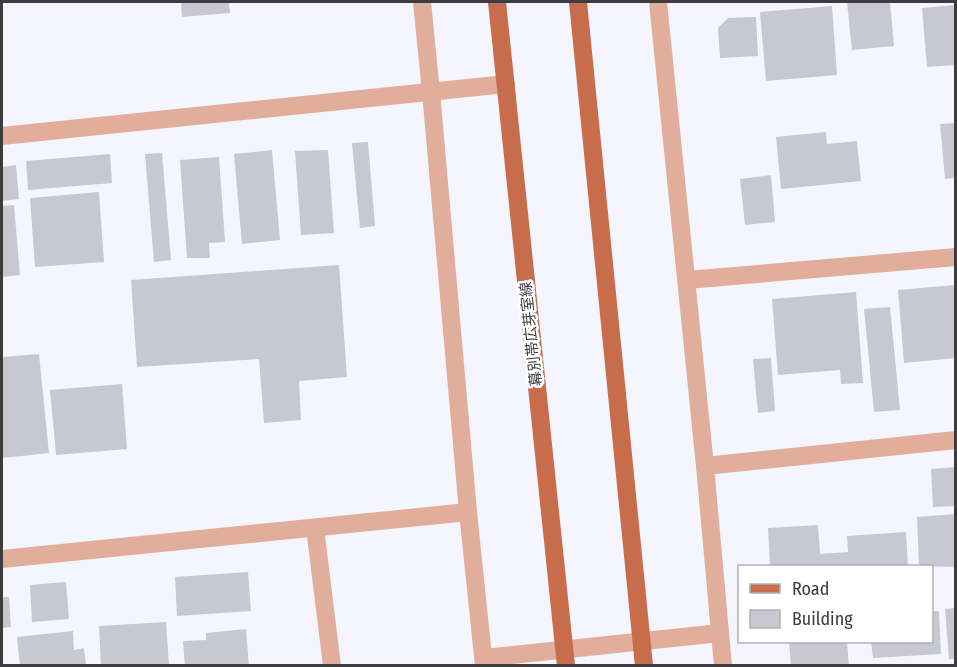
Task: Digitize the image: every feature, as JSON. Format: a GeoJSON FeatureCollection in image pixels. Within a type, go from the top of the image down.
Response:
{"type":"FeatureCollection","features":[{"type":"Feature","properties":{"kind":"main road","name":"幕別帯広芽室線"},"geometry":{"type":"LineString","coordinates":[[497,2],[566,657]]}},
{"type":"Feature","properties":{"kind":"main road"},"geometry":{"type":"LineString","coordinates":[[578,2],[644,666]]}},
{"type":"Feature","properties":{"kind":"street"},"geometry":{"type":"LineString","coordinates":[[422,2],[468,512],[484,662],[566,657],[641,641],[720,633]]}},
{"type":"Feature","properties":{"kind":"street"},"geometry":{"type":"LineString","coordinates":[[658,2],[723,666]]}},
{"type":"Feature","properties":{"kind":"street"},"geometry":{"type":"LineString","coordinates":[[2,136],[506,84]]}},
{"type":"Feature","properties":{"kind":"street"},"geometry":{"type":"LineString","coordinates":[[687,280],[956,257]]}},
{"type":"Feature","properties":{"kind":"street"},"geometry":{"type":"LineString","coordinates":[[705,466],[956,440]]}},
{"type":"Feature","properties":{"kind":"street"},"geometry":{"type":"LineString","coordinates":[[2,559],[468,512]]}},
{"type":"Feature","properties":{"kind":"street"},"geometry":{"type":"LineString","coordinates":[[315,528],[332,666]]}},
{"type":"Feature","properties":{"kind":"building"},"geometry":{"type":"Polygon","coordinates":[[[181,2],[229,2],[230,13],[182,17],[181,2]]]}},
{"type":"Feature","properties":{"kind":"building"},"geometry":{"type":"Polygon","coordinates":[[[847,2],[890,2],[894,46],[852,50],[847,2]]]}},
{"type":"Feature","properties":{"kind":"building"},"geometry":{"type":"Polygon","coordinates":[[[956,5],[956,65],[927,67],[922,8],[956,5]]]}},
{"type":"Feature","properties":{"kind":"building"},"geometry":{"type":"Polygon","coordinates":[[[832,6],[837,75],[766,81],[760,12],[832,6]]]}},
{"type":"Feature","properties":{"kind":"building"},"geometry":{"type":"Polygon","coordinates":[[[756,17],[758,56],[720,58],[718,28],[728,18],[756,17]]]}},
{"type":"Feature","properties":{"kind":"building"},"geometry":{"type":"Polygon","coordinates":[[[956,123],[956,178],[945,179],[940,124],[956,123]]]}},
{"type":"Feature","properties":{"kind":"building"},"geometry":{"type":"Polygon","coordinates":[[[826,132],[827,144],[857,141],[861,181],[781,189],[776,137],[826,132]]]}},
{"type":"Feature","properties":{"kind":"building"},"geometry":{"type":"Polygon","coordinates":[[[368,142],[375,226],[360,228],[352,143],[368,142]]]}},
{"type":"Feature","properties":{"kind":"building"},"geometry":{"type":"Polygon","coordinates":[[[272,150],[280,240],[242,244],[234,154],[272,150]]]}},
{"type":"Feature","properties":{"kind":"building"},"geometry":{"type":"Polygon","coordinates":[[[328,150],[334,233],[301,235],[295,151],[328,150]]]}},
{"type":"Feature","properties":{"kind":"building"},"geometry":{"type":"Polygon","coordinates":[[[162,153],[171,260],[154,262],[145,154],[162,153]]]}},
{"type":"Feature","properties":{"kind":"building"},"geometry":{"type":"Polygon","coordinates":[[[110,154],[112,183],[28,190],[26,161],[110,154]]]}},
{"type":"Feature","properties":{"kind":"building"},"geometry":{"type":"Polygon","coordinates":[[[219,157],[225,242],[209,243],[210,258],[187,258],[180,160],[219,157]]]}},
{"type":"Feature","properties":{"kind":"building"},"geometry":{"type":"Polygon","coordinates":[[[16,165],[19,199],[2,201],[2,167],[16,165]]]}},
{"type":"Feature","properties":{"kind":"building"},"geometry":{"type":"Polygon","coordinates":[[[771,175],[775,222],[745,225],[740,179],[771,175]]]}},
{"type":"Feature","properties":{"kind":"building"},"geometry":{"type":"Polygon","coordinates":[[[99,192],[104,262],[35,267],[30,198],[99,192]]]}},
{"type":"Feature","properties":{"kind":"building"},"geometry":{"type":"Polygon","coordinates":[[[14,205],[20,275],[2,277],[2,206],[14,205]]]}},
{"type":"Feature","properties":{"kind":"building"},"geometry":{"type":"Polygon","coordinates":[[[339,265],[347,377],[299,381],[301,420],[264,423],[259,359],[137,367],[131,280],[339,265]]]}},
{"type":"Feature","properties":{"kind":"building"},"geometry":{"type":"Polygon","coordinates":[[[955,285],[956,358],[904,363],[898,290],[955,285]]]}},
{"type":"Feature","properties":{"kind":"building"},"geometry":{"type":"Polygon","coordinates":[[[856,292],[863,383],[841,384],[840,370],[778,375],[772,299],[856,292]]]}},
{"type":"Feature","properties":{"kind":"building"},"geometry":{"type":"Polygon","coordinates":[[[890,307],[900,410],[874,412],[864,309],[890,307]]]}},
{"type":"Feature","properties":{"kind":"building"},"geometry":{"type":"Polygon","coordinates":[[[39,354],[49,453],[2,458],[2,357],[39,354]]]}},
{"type":"Feature","properties":{"kind":"building"},"geometry":{"type":"Polygon","coordinates":[[[771,358],[775,411],[758,413],[753,359],[771,358]]]}},
{"type":"Feature","properties":{"kind":"building"},"geometry":{"type":"Polygon","coordinates":[[[122,384],[127,449],[56,455],[50,390],[122,384]]]}},
{"type":"Feature","properties":{"kind":"building"},"geometry":{"type":"Polygon","coordinates":[[[956,467],[956,506],[933,507],[931,469],[956,467]]]}},
{"type":"Feature","properties":{"kind":"building"},"geometry":{"type":"Polygon","coordinates":[[[956,514],[956,567],[919,565],[917,517],[956,514]]]}},
{"type":"Feature","properties":{"kind":"building"},"geometry":{"type":"Polygon","coordinates":[[[818,525],[820,554],[848,552],[847,536],[906,532],[908,565],[770,565],[768,528],[818,525]]]}},
{"type":"Feature","properties":{"kind":"building"},"geometry":{"type":"Polygon","coordinates":[[[248,572],[251,611],[177,616],[175,577],[248,572]]]}},
{"type":"Feature","properties":{"kind":"building"},"geometry":{"type":"Polygon","coordinates":[[[66,582],[69,619],[32,622],[30,585],[66,582]]]}},
{"type":"Feature","properties":{"kind":"building"},"geometry":{"type":"Polygon","coordinates":[[[2,597],[9,597],[11,627],[2,628],[2,597]]]}},
{"type":"Feature","properties":{"kind":"building"},"geometry":{"type":"Polygon","coordinates":[[[956,608],[956,659],[949,659],[945,609],[956,608]]]}},
{"type":"Feature","properties":{"kind":"building"},"geometry":{"type":"Polygon","coordinates":[[[933,611],[939,611],[941,654],[873,658],[871,643],[933,643],[933,611]]]}},
{"type":"Feature","properties":{"kind":"building"},"geometry":{"type":"Polygon","coordinates":[[[166,622],[169,666],[101,666],[99,626],[166,622]]]}},
{"type":"Feature","properties":{"kind":"building"},"geometry":{"type":"Polygon","coordinates":[[[246,629],[249,666],[185,666],[183,641],[206,640],[206,633],[246,629]]]}},
{"type":"Feature","properties":{"kind":"building"},"geometry":{"type":"Polygon","coordinates":[[[73,631],[74,650],[84,648],[86,666],[20,666],[17,637],[73,631]]]}},
{"type":"Feature","properties":{"kind":"building"},"geometry":{"type":"Polygon","coordinates":[[[789,643],[847,643],[849,666],[791,666],[789,643]]]}}]}
